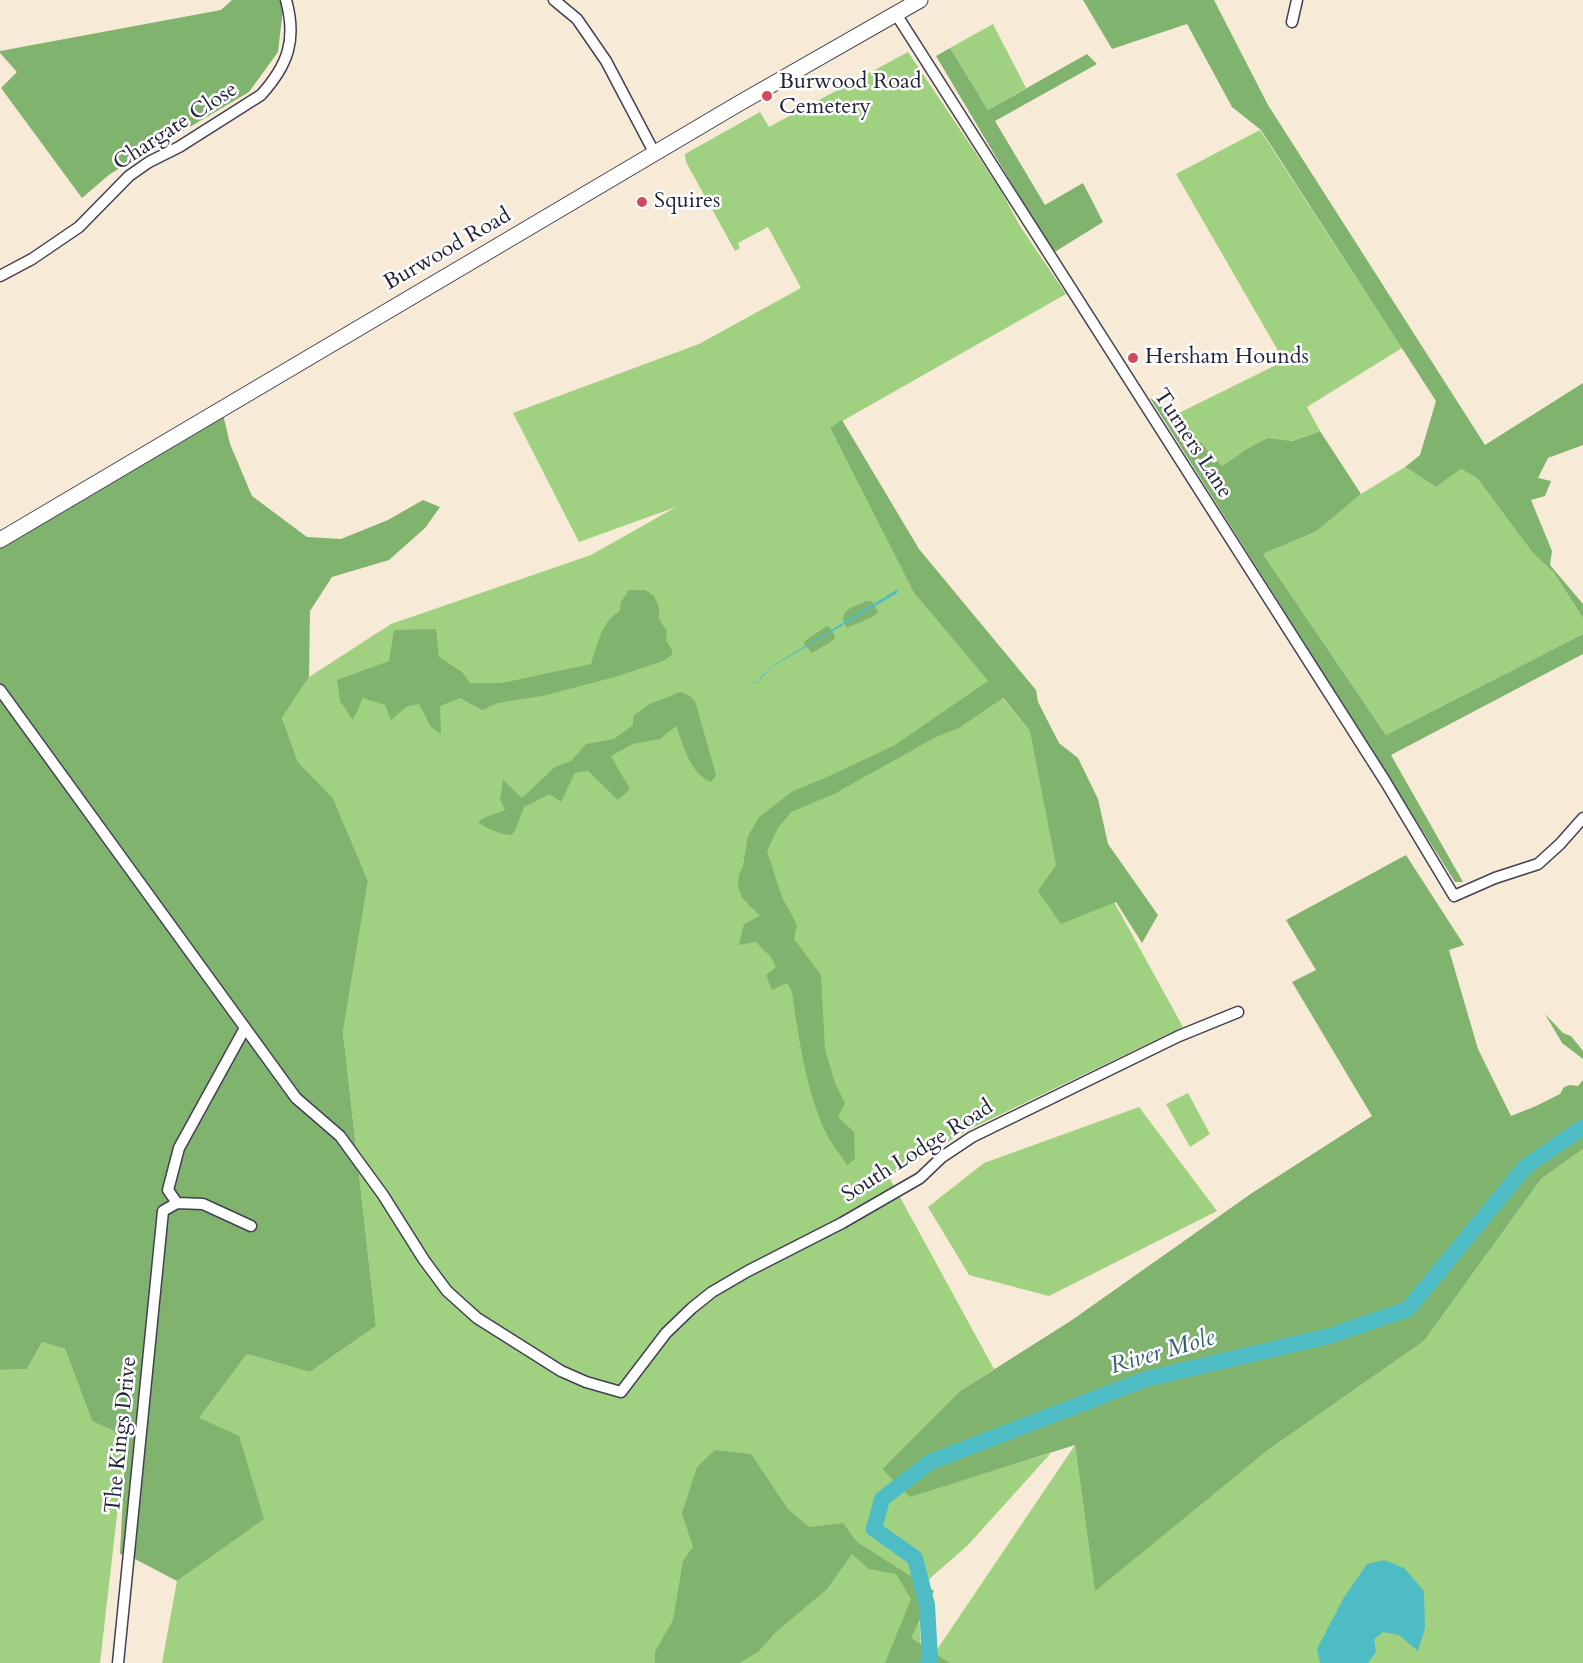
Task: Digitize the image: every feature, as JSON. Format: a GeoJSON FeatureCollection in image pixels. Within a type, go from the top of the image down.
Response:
{"type":"FeatureCollection","features":[{"type":"Feature","properties":{"kind":"street","name":"Chargate Close"},"geometry":{"type":"LineString","coordinates":[[0,276],[32,259],[79,227],[129,176],[149,162],[179,147],[261,95],[271,84],[284,61],[292,40],[286,0]]}},
{"type":"Feature","properties":{"kind":"street"},"geometry":{"type":"LineString","coordinates":[[554,0],[577,19],[606,61],[655,154]]}},
{"type":"Feature","properties":{"kind":"street","name":"Burwood Road"},"geometry":{"type":"LineString","coordinates":[[0,540],[920,0]]}},
{"type":"Feature","properties":{"kind":"street"},"geometry":{"type":"LineString","coordinates":[[1292,22],[1297,0]]}},
{"type":"Feature","properties":{"kind":"street","name":"Turners Lane"},"geometry":{"type":"LineString","coordinates":[[896,14],[1385,781],[1454,896],[1495,878],[1538,864],[1583,818]]}},
{"type":"Feature","properties":{"kind":"street"},"geometry":{"type":"LineString","coordinates":[[0,690],[244,1028]]}},
{"type":"Feature","properties":{"kind":"street","name":"South Lodge Road"},"geometry":{"type":"LineString","coordinates":[[244,1028],[296,1098],[340,1136],[447,1291],[477,1318],[561,1371],[586,1382],[621,1392],[666,1333],[692,1308],[748,1270],[842,1223],[920,1178],[942,1157],[982,1132],[1179,1036],[1238,1012]]}},
{"type":"Feature","properties":{"kind":"street","name":"The Kings Drive"},"geometry":{"type":"LineString","coordinates":[[118,1663],[168,1190],[179,1148],[244,1028]]}},
{"type":"Feature","properties":{"kind":"street"},"geometry":{"type":"LineString","coordinates":[[168,1190],[177,1203]]}},
{"type":"Feature","properties":{"kind":"street"},"geometry":{"type":"LineString","coordinates":[[164,1211],[177,1203],[203,1204],[251,1226]]}},
{"type":"Feature","properties":{"kind":"green space"},"geometry":{"type":"Polygon","coordinates":[[[232,0],[284,0],[278,52],[249,92],[110,174],[82,198],[1,88],[17,72],[0,51],[221,10],[232,0]]]}},
{"type":"Feature","properties":{"kind":"green space"},"geometry":{"type":"Polygon","coordinates":[[[1083,0],[1214,0],[1268,105],[1485,445],[1583,383],[1583,445],[1548,458],[1538,478],[1551,481],[1545,496],[1531,500],[1552,551],[1550,565],[1583,604],[1583,618],[1554,573],[1532,552],[1477,478],[1461,469],[1436,487],[1405,467],[1420,455],[1436,401],[1261,130],[1232,107],[1187,24],[1112,49],[1083,0]]]}},
{"type":"Feature","properties":{"kind":"green space"},"geometry":{"type":"Polygon","coordinates":[[[993,24],[1026,88],[988,110],[950,48],[993,24]]]}},
{"type":"Feature","properties":{"kind":"green space"},"geometry":{"type":"Polygon","coordinates":[[[950,48],[988,110],[1087,54],[1097,64],[995,121],[1045,205],[1083,183],[1103,222],[1053,253],[936,56],[950,48]]]}},
{"type":"Feature","properties":{"kind":"green space"},"geometry":{"type":"Polygon","coordinates":[[[908,52],[1000,189],[1020,226],[1066,294],[830,428],[914,593],[1030,731],[1048,782],[1183,1027],[966,1131],[889,1177],[994,1369],[960,1391],[882,1469],[910,1496],[1051,1453],[968,1545],[918,1589],[921,1652],[914,1663],[162,1663],[177,1581],[263,1519],[199,1418],[247,1354],[310,1372],[376,1326],[343,1032],[368,881],[333,798],[298,762],[282,718],[309,677],[391,624],[591,555],[676,507],[579,542],[513,413],[699,344],[801,288],[768,227],[738,243],[740,248],[735,251],[686,162],[685,154],[760,112],[769,127],[908,52]]]}},
{"type":"Feature","properties":{"kind":"green space"},"geometry":{"type":"Polygon","coordinates":[[[1260,130],[1402,348],[1307,407],[1320,431],[1291,441],[1268,438],[1248,448],[1222,466],[1180,419],[1179,413],[1284,361],[1176,174],[1260,130]]]}},
{"type":"Feature","properties":{"kind":"green space"},"geometry":{"type":"Polygon","coordinates":[[[1150,398],[1180,419],[1222,466],[1248,448],[1268,438],[1292,441],[1320,431],[1361,494],[1317,531],[1263,554],[1386,735],[1583,634],[1583,654],[1391,755],[1463,882],[1455,882],[1150,398]]]}},
{"type":"Feature","properties":{"kind":"green space"},"geometry":{"type":"Polygon","coordinates":[[[223,414],[230,444],[252,496],[307,537],[341,539],[388,520],[423,500],[440,507],[425,528],[389,560],[332,577],[310,611],[309,677],[282,718],[298,762],[333,798],[368,881],[343,1032],[376,1326],[310,1372],[247,1354],[199,1418],[239,1436],[264,1519],[177,1581],[133,1558],[120,1554],[126,1437],[92,1421],[65,1349],[42,1342],[27,1369],[0,1370],[0,546],[223,414]]]}},
{"type":"Feature","properties":{"kind":"green space"},"geometry":{"type":"Polygon","coordinates":[[[842,420],[919,549],[1036,690],[1038,702],[1059,743],[1078,758],[1098,799],[1108,844],[1158,915],[1142,943],[1116,902],[1061,924],[1038,891],[1056,865],[1030,731],[1003,698],[959,728],[936,737],[834,794],[791,812],[778,828],[767,851],[782,897],[797,925],[794,939],[821,975],[825,1049],[835,1083],[845,1103],[838,1117],[854,1132],[855,1159],[847,1165],[831,1142],[816,1107],[805,1069],[792,992],[787,983],[772,990],[766,975],[776,967],[771,957],[756,942],[739,945],[744,924],[760,916],[742,898],[738,887],[748,836],[759,817],[793,791],[895,745],[988,681],[914,593],[830,428],[842,420]]]}},
{"type":"Feature","properties":{"kind":"green space"},"geometry":{"type":"Polygon","coordinates":[[[1405,467],[1436,487],[1461,469],[1477,478],[1532,552],[1554,573],[1583,618],[1583,634],[1386,735],[1263,554],[1317,531],[1361,494],[1405,467]]]}},
{"type":"Feature","properties":{"kind":"green space"},"geometry":{"type":"Polygon","coordinates":[[[629,590],[645,590],[654,596],[659,607],[659,619],[667,631],[666,640],[672,650],[672,655],[663,661],[615,677],[542,696],[498,703],[482,710],[460,698],[440,706],[441,734],[431,727],[419,704],[406,707],[391,720],[385,705],[363,698],[353,720],[340,701],[337,680],[389,661],[394,630],[436,629],[439,657],[462,672],[470,683],[502,683],[591,664],[604,627],[620,611],[621,602],[629,590]]]}},
{"type":"Feature","properties":{"kind":"green space"},"geometry":{"type":"Polygon","coordinates":[[[866,601],[872,601],[878,612],[847,628],[844,613],[866,601]]]}},
{"type":"Feature","properties":{"kind":"green space"},"geometry":{"type":"Polygon","coordinates":[[[827,626],[835,636],[834,640],[812,653],[804,644],[805,641],[827,626]]]}},
{"type":"Feature","properties":{"kind":"green space"},"geometry":{"type":"Polygon","coordinates":[[[680,692],[695,701],[716,775],[711,782],[697,772],[692,765],[676,726],[660,739],[633,744],[611,756],[630,789],[618,800],[588,771],[575,773],[561,802],[550,794],[524,807],[515,831],[511,835],[493,831],[478,822],[505,810],[500,799],[503,780],[522,798],[555,767],[571,761],[586,744],[614,739],[633,725],[633,716],[650,704],[680,692]]]}},
{"type":"Feature","properties":{"kind":"green space"},"geometry":{"type":"Polygon","coordinates":[[[1406,855],[1464,945],[1449,950],[1478,1049],[1511,1116],[1560,1094],[1564,1087],[1578,1086],[1583,1080],[1583,1149],[1541,1179],[1424,1341],[1268,1450],[1095,1591],[1075,1445],[910,1497],[882,1469],[960,1391],[1072,1320],[1252,1193],[1372,1116],[1292,982],[1316,970],[1286,920],[1406,855]]]}},
{"type":"Feature","properties":{"kind":"green space"},"geometry":{"type":"Polygon","coordinates":[[[1545,1014],[1563,1033],[1571,1036],[1583,1051],[1583,1059],[1562,1043],[1545,1014]]]}},
{"type":"Feature","properties":{"kind":"green space"},"geometry":{"type":"Polygon","coordinates":[[[1188,1093],[1210,1134],[1190,1147],[1166,1104],[1188,1093]]]}},
{"type":"Feature","properties":{"kind":"green space"},"geometry":{"type":"Polygon","coordinates":[[[1139,1107],[1217,1211],[1049,1296],[969,1275],[928,1207],[984,1163],[1139,1107]]]}},
{"type":"Feature","properties":{"kind":"green space"},"geometry":{"type":"Polygon","coordinates":[[[1583,1149],[1583,1663],[928,1663],[1075,1445],[1095,1590],[1268,1450],[1424,1341],[1541,1179],[1583,1149]]]}},
{"type":"Feature","properties":{"kind":"green space"},"geometry":{"type":"Polygon","coordinates":[[[42,1342],[65,1349],[92,1421],[126,1437],[100,1663],[0,1663],[0,1370],[27,1369],[42,1342]]]}},
{"type":"Feature","properties":{"kind":"green space"},"geometry":{"type":"Polygon","coordinates":[[[715,1450],[751,1454],[787,1508],[809,1527],[843,1523],[857,1542],[934,1591],[911,1638],[950,1663],[885,1663],[911,1599],[896,1574],[869,1569],[852,1554],[827,1589],[776,1632],[758,1652],[739,1663],[655,1663],[655,1652],[673,1620],[683,1561],[693,1547],[682,1513],[697,1467],[715,1450]]]}},
{"type":"Feature","properties":{"kind":"water"},"geometry":{"type":"Polygon","coordinates":[[[898,589],[897,593],[772,667],[757,681],[774,665],[898,589]]]}},
{"type":"Feature","properties":{"kind":"water"},"geometry":{"type":"Polygon","coordinates":[[[1384,1560],[1404,1568],[1424,1591],[1425,1628],[1418,1651],[1399,1635],[1383,1632],[1374,1639],[1376,1652],[1368,1663],[1320,1663],[1317,1649],[1343,1599],[1367,1564],[1384,1560]]]}},
{"type":"Feature","properties":{"kind":"waterway","name":"River Mole"},"geometry":{"type":"LineString","coordinates":[[928,1663],[930,1659],[927,1605],[915,1558],[874,1529],[882,1499],[930,1462],[1146,1379],[1329,1336],[1408,1309],[1525,1167],[1583,1127]]}},
{"type":"Feature","properties":{"kind":"place","name":"Burwood Road Cemetery"},"geometry":{"type":"Point","coordinates":[767,96]}},
{"type":"Feature","properties":{"kind":"place","name":"Squires"},"geometry":{"type":"Point","coordinates":[642,202]}},
{"type":"Feature","properties":{"kind":"place","name":"Hersham Hounds"},"geometry":{"type":"Point","coordinates":[1133,358]}}]}
